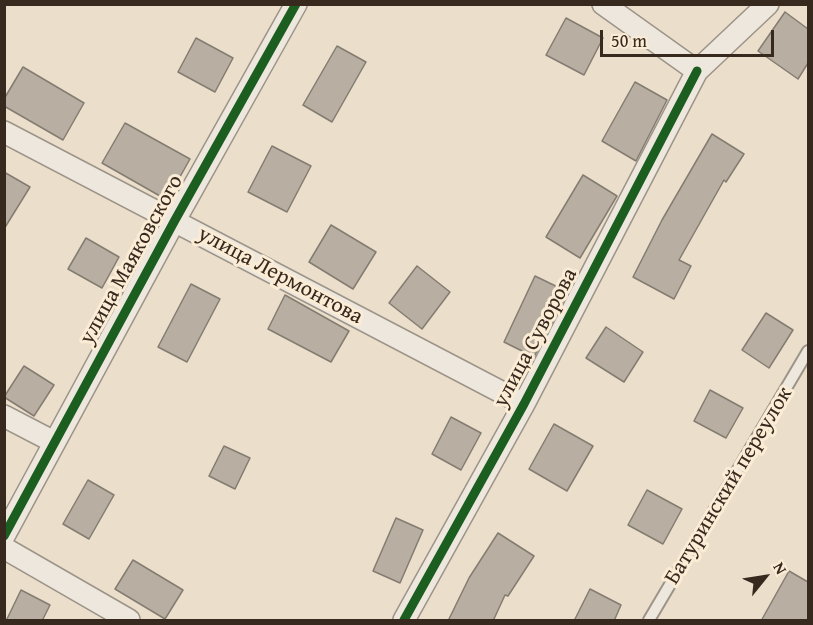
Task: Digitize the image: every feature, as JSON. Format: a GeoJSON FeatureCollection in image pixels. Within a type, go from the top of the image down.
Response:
{"type":"FeatureCollection","features":[{"type":"Feature","properties":{"kind":"street","name":"улица Маяковского"},"geometry":{"type":"LineString","coordinates":[[4,536],[175,220],[296,4]]}},
{"type":"Feature","properties":{"kind":"street"},"geometry":{"type":"LineString","coordinates":[[603,4],[697,70]]}},
{"type":"Feature","properties":{"kind":"street","name":"улица Суворова"},"geometry":{"type":"LineString","coordinates":[[404,621],[524,404],[697,70],[768,4]]}},
{"type":"Feature","properties":{"kind":"street","name":"улица Лермонтова"},"geometry":{"type":"LineString","coordinates":[[4,132],[524,404]]}},
{"type":"Feature","properties":{"kind":"street"},"geometry":{"type":"LineString","coordinates":[[4,416],[54,442]]}},
{"type":"Feature","properties":{"kind":"street"},"geometry":{"type":"LineString","coordinates":[[4,548],[129,621]]}},
{"type":"Feature","properties":{"kind":"lane","name":"Батуринский переулок"},"geometry":{"type":"LineString","coordinates":[[649,621],[808,351]]}},
{"type":"Feature","properties":{"kind":"building"},"geometry":{"type":"Polygon","coordinates":[[[785,12],[808,29],[808,63],[798,79],[758,51],[785,12]]]}},
{"type":"Feature","properties":{"kind":"building"},"geometry":{"type":"Polygon","coordinates":[[[566,18],[603,38],[584,75],[546,55],[566,18]]]}},
{"type":"Feature","properties":{"kind":"building"},"geometry":{"type":"Polygon","coordinates":[[[196,38],[233,58],[215,92],[178,72],[196,38]]]}},
{"type":"Feature","properties":{"kind":"building"},"geometry":{"type":"Polygon","coordinates":[[[337,46],[366,62],[332,122],[303,105],[337,46]]]}},
{"type":"Feature","properties":{"kind":"building"},"geometry":{"type":"Polygon","coordinates":[[[23,67],[84,103],[63,140],[4,106],[4,99],[23,67]]]}},
{"type":"Feature","properties":{"kind":"building"},"geometry":{"type":"Polygon","coordinates":[[[635,82],[667,100],[636,161],[602,141],[635,82]]]}},
{"type":"Feature","properties":{"kind":"building"},"geometry":{"type":"Polygon","coordinates":[[[125,123],[190,159],[167,200],[102,163],[125,123]]]}},
{"type":"Feature","properties":{"kind":"building"},"geometry":{"type":"Polygon","coordinates":[[[712,134],[744,154],[726,182],[724,180],[679,260],[691,266],[674,299],[633,277],[662,220],[712,134]]]}},
{"type":"Feature","properties":{"kind":"building"},"geometry":{"type":"Polygon","coordinates":[[[272,146],[311,166],[287,212],[248,192],[272,146]]]}},
{"type":"Feature","properties":{"kind":"building"},"geometry":{"type":"Polygon","coordinates":[[[4,172],[30,187],[4,229],[4,172]]]}},
{"type":"Feature","properties":{"kind":"building"},"geometry":{"type":"Polygon","coordinates":[[[583,175],[617,196],[580,258],[546,237],[583,175]]]}},
{"type":"Feature","properties":{"kind":"building"},"geometry":{"type":"Polygon","coordinates":[[[331,225],[376,252],[353,289],[309,262],[331,225]]]}},
{"type":"Feature","properties":{"kind":"building"},"geometry":{"type":"Polygon","coordinates":[[[86,238],[119,257],[102,288],[68,269],[86,238]]]}},
{"type":"Feature","properties":{"kind":"building"},"geometry":{"type":"Polygon","coordinates":[[[417,266],[450,292],[422,329],[389,303],[417,266]]]}},
{"type":"Feature","properties":{"kind":"building"},"geometry":{"type":"Polygon","coordinates":[[[535,276],[568,292],[534,357],[504,342],[535,276]]]}},
{"type":"Feature","properties":{"kind":"building"},"geometry":{"type":"Polygon","coordinates":[[[191,284],[220,299],[187,362],[158,347],[191,284]]]}},
{"type":"Feature","properties":{"kind":"building"},"geometry":{"type":"Polygon","coordinates":[[[285,295],[349,331],[331,362],[268,329],[285,295]]]}},
{"type":"Feature","properties":{"kind":"building"},"geometry":{"type":"Polygon","coordinates":[[[766,313],[793,330],[769,368],[742,350],[766,313]]]}},
{"type":"Feature","properties":{"kind":"building"},"geometry":{"type":"Polygon","coordinates":[[[606,327],[643,352],[624,382],[586,358],[606,327]]]}},
{"type":"Feature","properties":{"kind":"building"},"geometry":{"type":"Polygon","coordinates":[[[24,366],[54,385],[34,416],[4,397],[24,366]]]}},
{"type":"Feature","properties":{"kind":"building"},"geometry":{"type":"Polygon","coordinates":[[[710,390],[743,408],[726,438],[694,421],[710,390]]]}},
{"type":"Feature","properties":{"kind":"building"},"geometry":{"type":"Polygon","coordinates":[[[451,417],[481,433],[461,470],[432,454],[451,417]]]}},
{"type":"Feature","properties":{"kind":"building"},"geometry":{"type":"Polygon","coordinates":[[[554,424],[593,446],[567,491],[529,469],[554,424]]]}},
{"type":"Feature","properties":{"kind":"building"},"geometry":{"type":"Polygon","coordinates":[[[224,446],[250,458],[235,489],[209,476],[224,446]]]}},
{"type":"Feature","properties":{"kind":"building"},"geometry":{"type":"Polygon","coordinates":[[[88,480],[114,495],[89,539],[63,524],[88,480]]]}},
{"type":"Feature","properties":{"kind":"building"},"geometry":{"type":"Polygon","coordinates":[[[647,490],[682,509],[663,544],[628,525],[647,490]]]}},
{"type":"Feature","properties":{"kind":"building"},"geometry":{"type":"Polygon","coordinates":[[[396,518],[423,530],[400,583],[373,571],[396,518]]]}},
{"type":"Feature","properties":{"kind":"building"},"geometry":{"type":"Polygon","coordinates":[[[498,533],[534,556],[508,596],[505,595],[493,621],[448,621],[469,578],[498,533]]]}},
{"type":"Feature","properties":{"kind":"building"},"geometry":{"type":"Polygon","coordinates":[[[133,560],[183,590],[165,619],[115,589],[133,560]]]}},
{"type":"Feature","properties":{"kind":"building"},"geometry":{"type":"Polygon","coordinates":[[[789,571],[808,582],[808,621],[761,621],[789,571]]]}},
{"type":"Feature","properties":{"kind":"building"},"geometry":{"type":"Polygon","coordinates":[[[590,589],[621,605],[614,621],[574,621],[590,589]]]}},
{"type":"Feature","properties":{"kind":"building"},"geometry":{"type":"Polygon","coordinates":[[[21,590],[50,605],[42,621],[6,621],[21,590]]]}},
{"type":"Feature","properties":{"kind":"cycle path"},"geometry":{"type":"LineString","coordinates":[[4,536],[175,220],[296,4]]}},
{"type":"Feature","properties":{"kind":"cycle path"},"geometry":{"type":"LineString","coordinates":[[404,620],[524,404],[697,71]]}}]}
